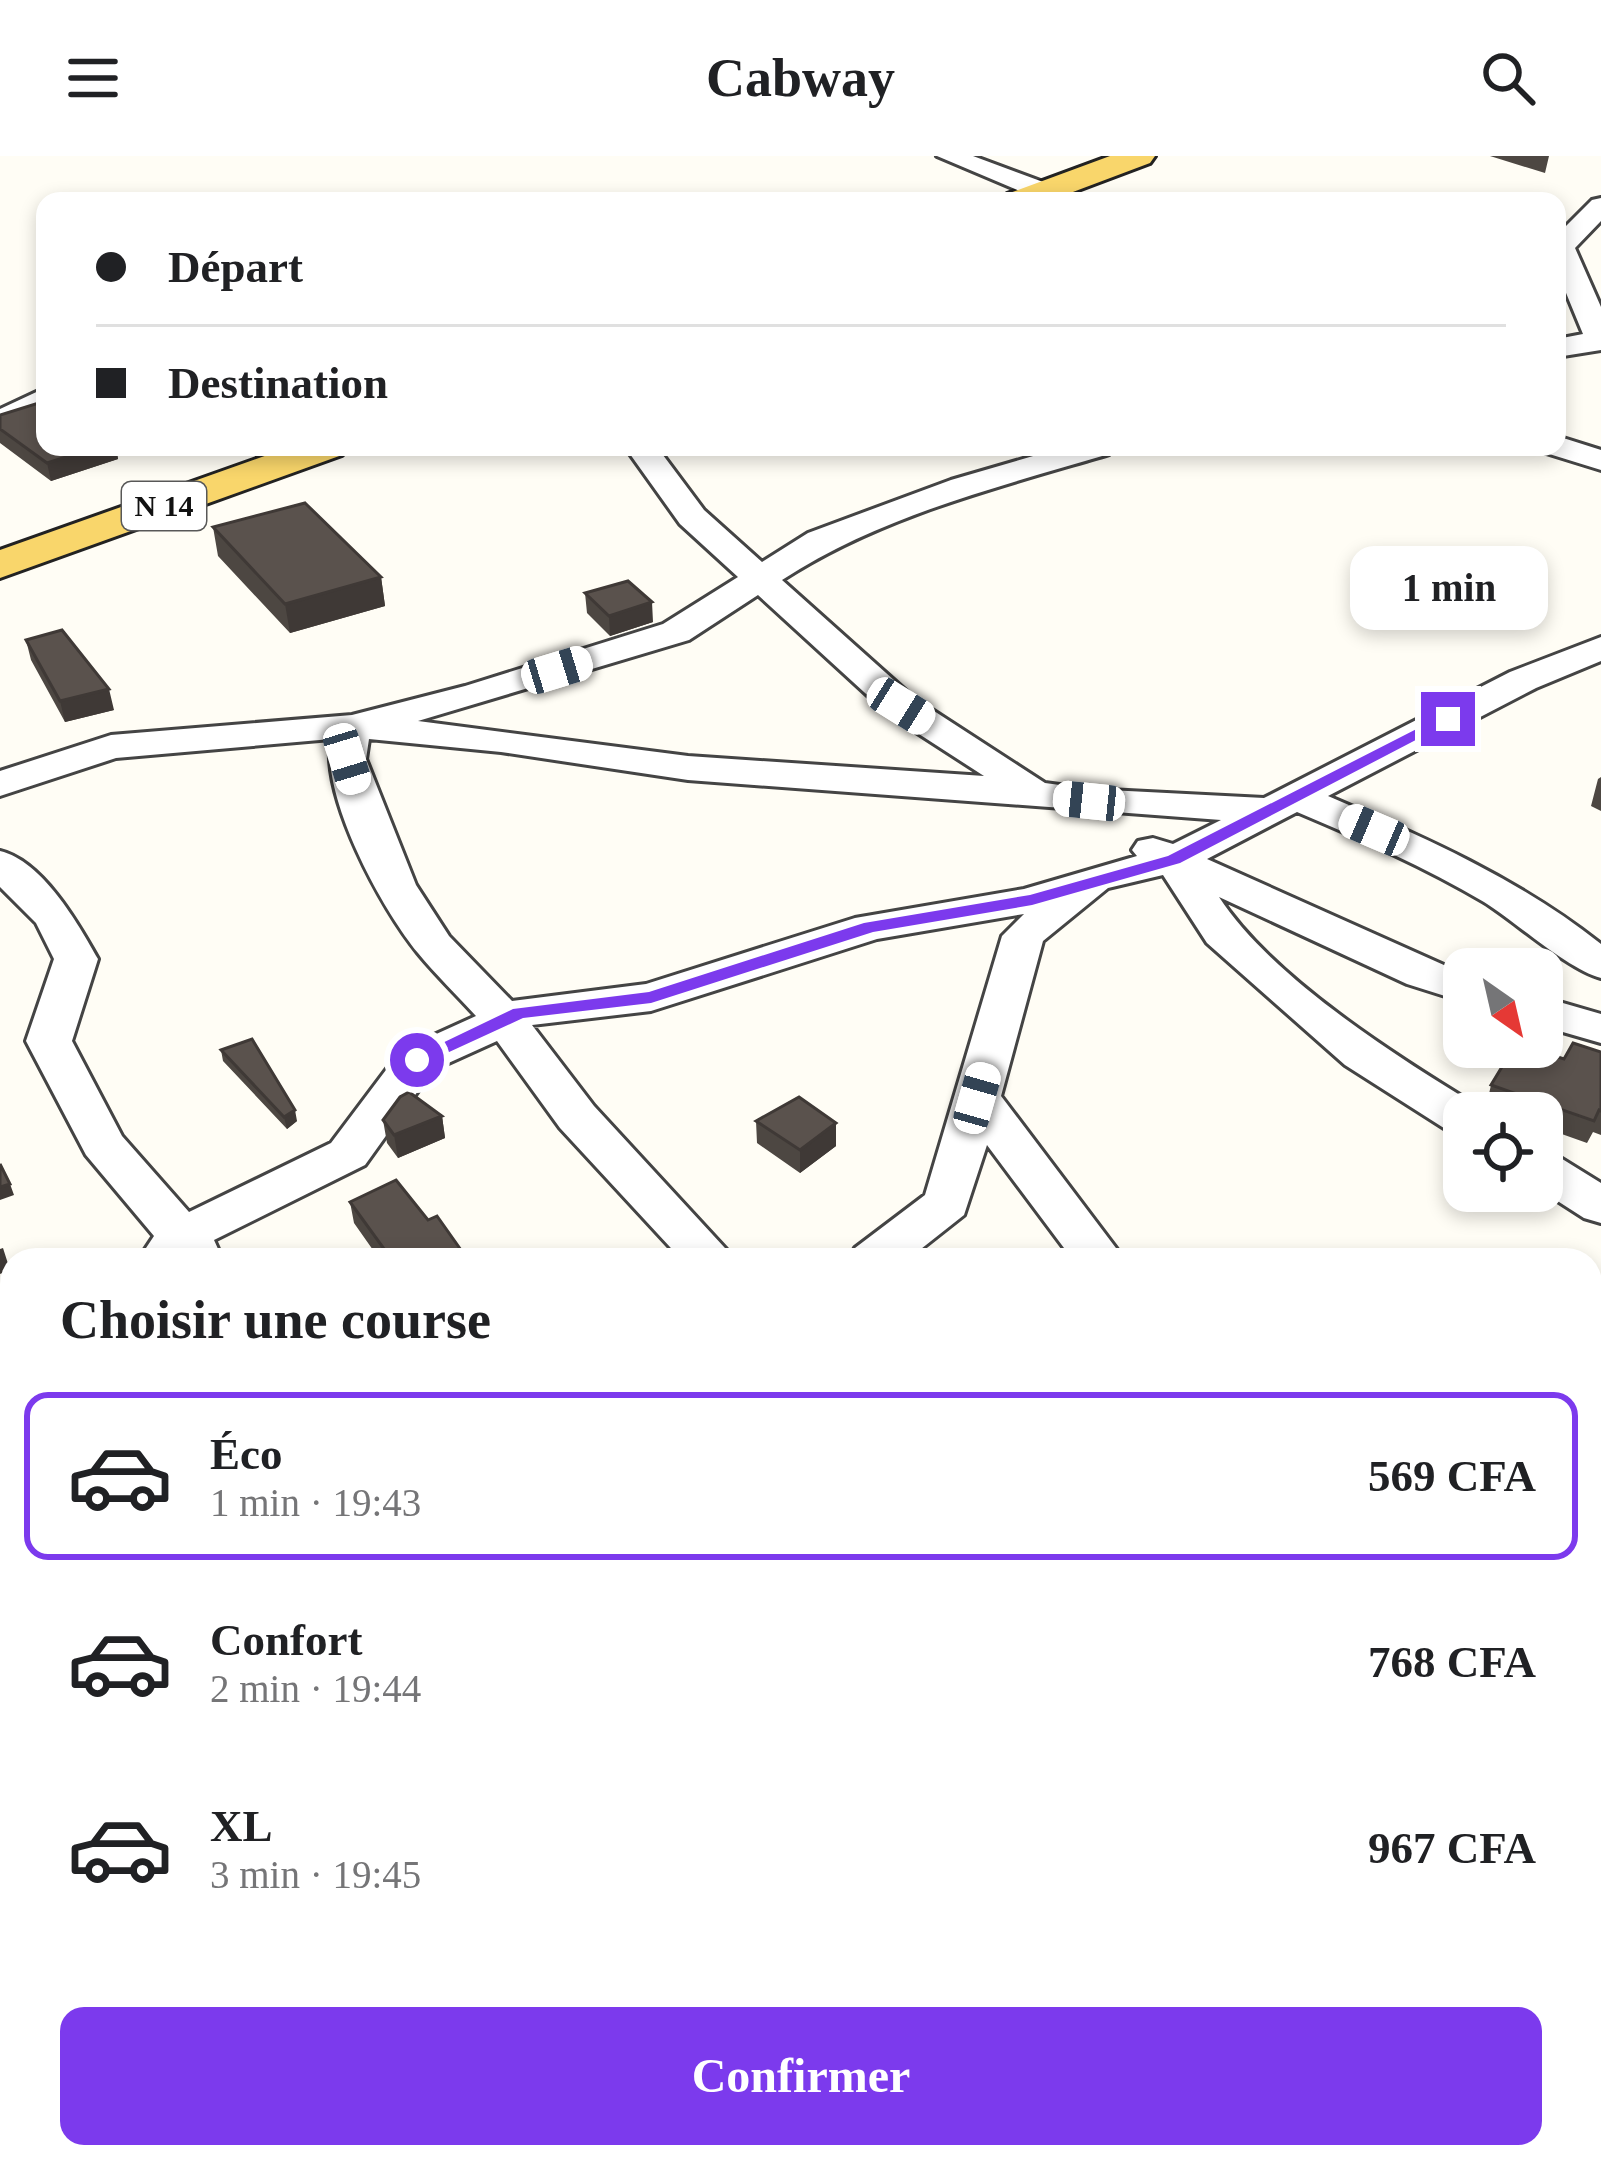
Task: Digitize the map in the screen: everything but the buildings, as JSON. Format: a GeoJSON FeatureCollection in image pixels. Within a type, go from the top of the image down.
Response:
{"type":"FeatureCollection","features":[{"type":"Feature","properties":{"kind":"main road"},"geometry":{"type":"LineString","coordinates":[[1043,192],[1139,156]]}},
{"type":"Feature","properties":{"kind":"main road","name":"N 14"},"geometry":{"type":"LineString","coordinates":[[0,565],[303,456]]}},
{"type":"Feature","properties":{"kind":"street"},"geometry":{"type":"LineString","coordinates":[[950,156],[1024,192]]}},
{"type":"Feature","properties":{"kind":"street"},"geometry":{"type":"LineString","coordinates":[[1566,242],[1601,206]]}},
{"type":"Feature","properties":{"kind":"street"},"geometry":{"type":"LineString","coordinates":[[1566,259],[1601,340],[1566,347]]}},
{"type":"Feature","properties":{"kind":"street"},"geometry":{"type":"LineString","coordinates":[[0,422],[36,402]]}},
{"type":"Feature","properties":{"kind":"street"},"geometry":{"type":"LineString","coordinates":[[1566,449],[1601,460]]}},
{"type":"Feature","properties":{"kind":"street"},"geometry":{"type":"LineString","coordinates":[[648,456],[692,517],[901,706],[1041,795],[1443,982]]}},
{"type":"Feature","properties":{"kind":"street"},"geometry":{"type":"LineString","coordinates":[[0,784],[111,747],[352,725],[478,694],[676,632],[820,540],[963,487],[1068,456]]}},
{"type":"Feature","properties":{"kind":"street"},"geometry":{"type":"LineString","coordinates":[[189,1248],[348,1154],[417,1060],[520,1013],[651,997],[870,927],[1032,900],[1174,860],[1523,680],[1601,648]]}},
{"type":"Feature","properties":{"kind":"street"},"geometry":{"type":"LineString","coordinates":[[352,725],[501,740],[688,768],[1041,795],[1283,804],[1412,847],[1535,911],[1601,965]]}},
{"type":"Feature","properties":{"kind":"street"},"geometry":{"type":"LineString","coordinates":[[352,725],[347,759],[366,819],[395,885],[434,944],[505,1020],[577,1117],[700,1248]]}},
{"type":"Feature","properties":{"kind":"street"},"geometry":{"type":"LineString","coordinates":[[1174,860],[1222,934],[1361,1055],[1443,1106]]}},
{"type":"Feature","properties":{"kind":"street"},"geometry":{"type":"LineString","coordinates":[[0,863],[54,917],[76,959],[50,1041],[103,1144],[179,1248]]}},
{"type":"Feature","properties":{"kind":"street"},"geometry":{"type":"LineString","coordinates":[[889,1248],[947,1203],[1023,936],[1094,879]]}},
{"type":"Feature","properties":{"kind":"street"},"geometry":{"type":"LineString","coordinates":[[1563,1017],[1601,1029]]}},
{"type":"Feature","properties":{"kind":"street"},"geometry":{"type":"LineString","coordinates":[[977,1098],[1091,1248]]}},
{"type":"Feature","properties":{"kind":"street"},"geometry":{"type":"LineString","coordinates":[[1563,1182],[1601,1206]]}},
{"type":"Feature","properties":{"kind":"route"},"geometry":{"type":"LineString","coordinates":[[417,1060],[520,1013],[651,997],[870,927],[1032,900],[1174,860],[1448,719]]}}]}
